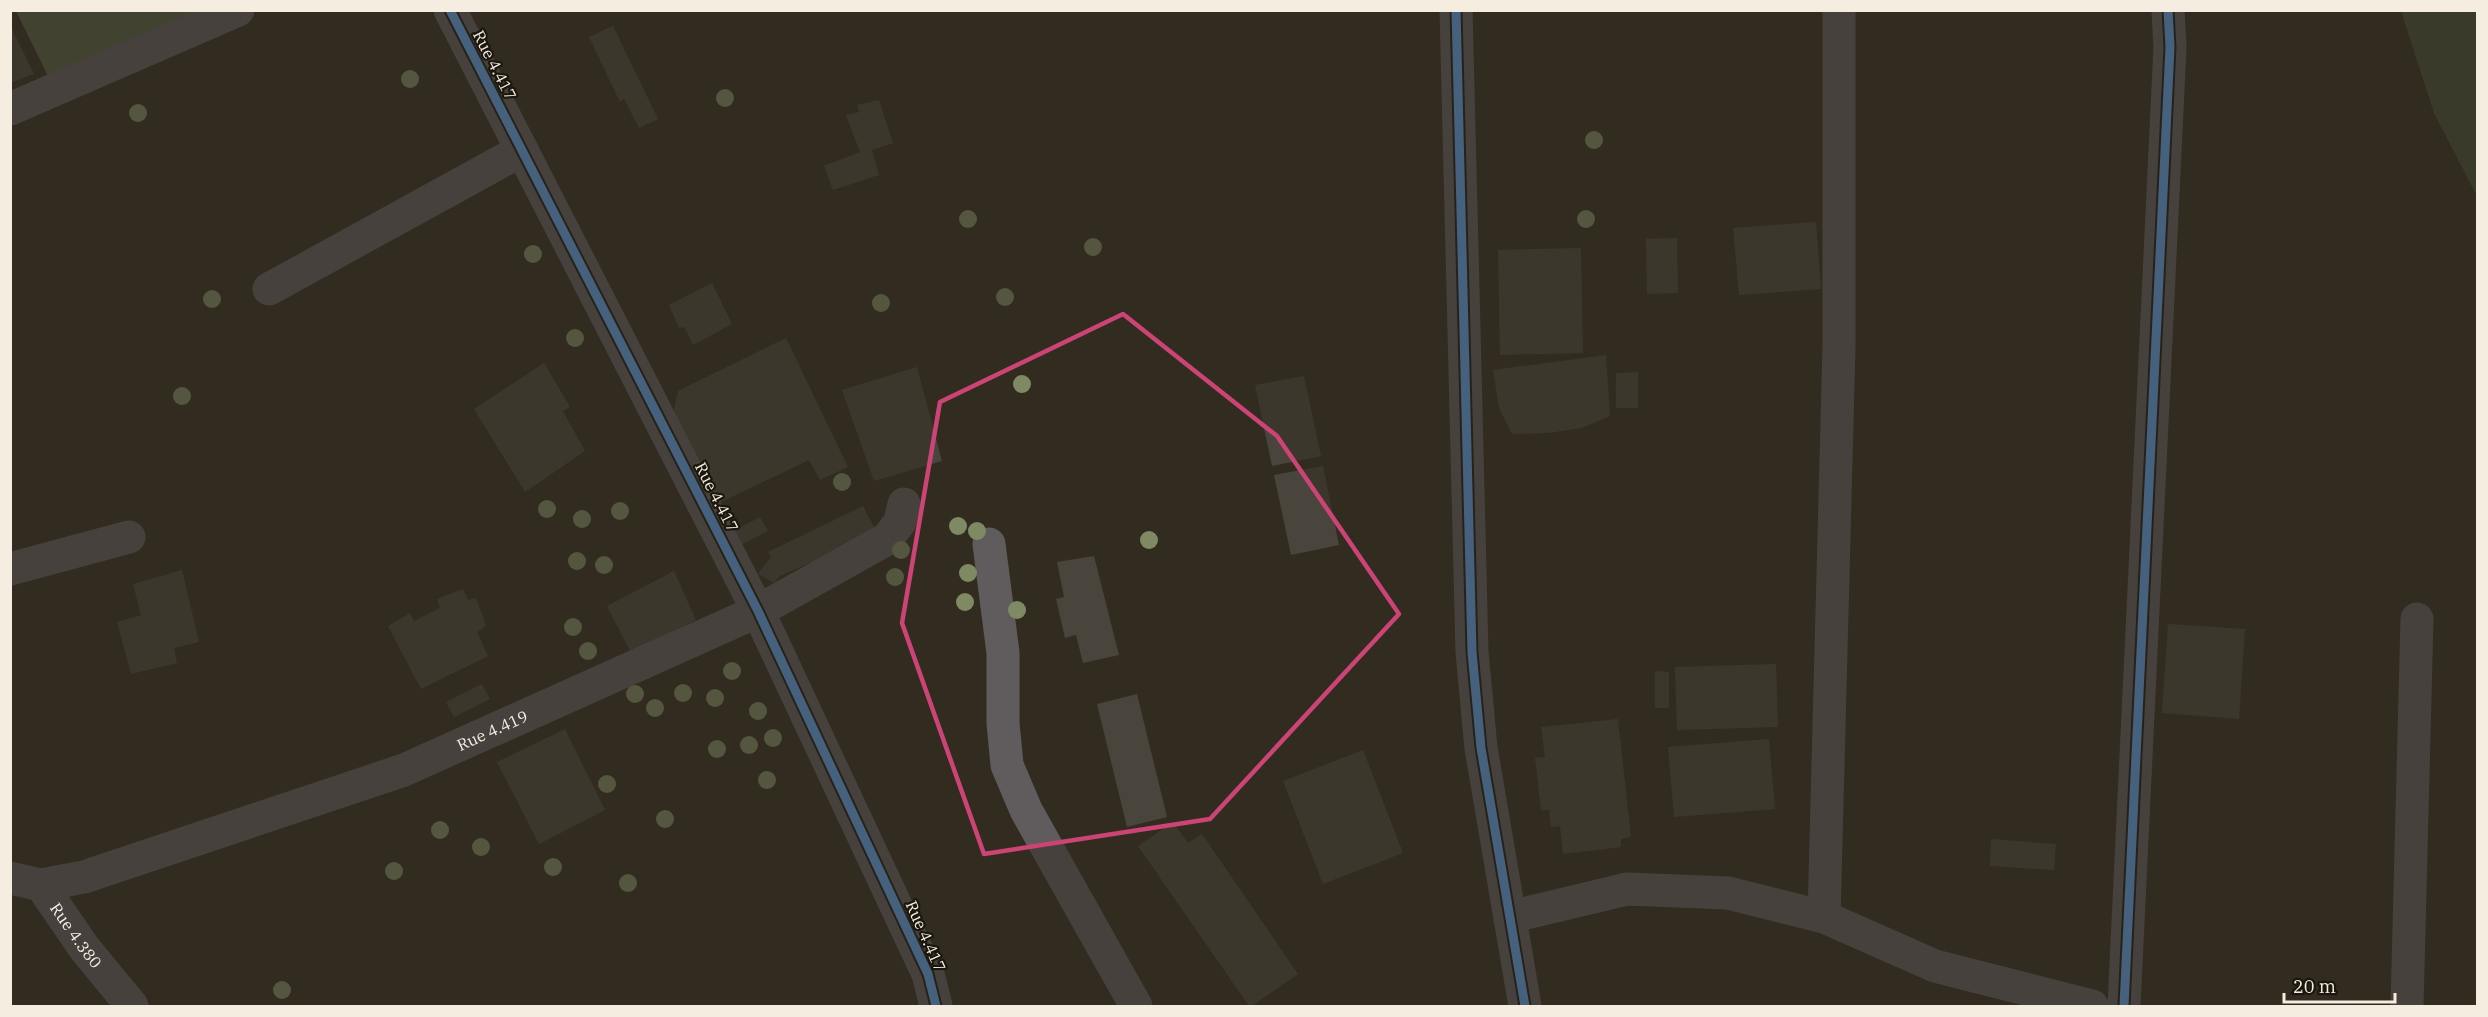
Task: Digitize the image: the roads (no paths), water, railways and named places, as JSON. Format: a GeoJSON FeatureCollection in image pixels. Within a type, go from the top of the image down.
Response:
{"type":"FeatureCollection","features":[{"type":"Feature","properties":{"kind":"street"},"geometry":{"type":"LineString","coordinates":[[10,109],[238,10]]}},
{"type":"Feature","properties":{"kind":"street","name":"Rue 4.417"},"geometry":{"type":"LineString","coordinates":[[450,10],[758,611],[928,974],[936,1006]]}},
{"type":"Feature","properties":{"kind":"street"},"geometry":{"type":"LineString","coordinates":[[1456,10],[1472,652],[1481,748],[1525,1006]]}},
{"type":"Feature","properties":{"kind":"street"},"geometry":{"type":"LineString","coordinates":[[1824,917],[1839,346],[1839,10]]}},
{"type":"Feature","properties":{"kind":"street"},"geometry":{"type":"LineString","coordinates":[[2124,1006],[2170,47],[2168,10]]}},
{"type":"Feature","properties":{"kind":"street"},"geometry":{"type":"LineString","coordinates":[[269,289],[522,150]]}},
{"type":"Feature","properties":{"kind":"street","name":"Rue 4.419"},"geometry":{"type":"LineString","coordinates":[[26,881],[84,877],[404,770],[758,611],[887,539],[900,522],[904,504]]}},
{"type":"Feature","properties":{"kind":"street"},"geometry":{"type":"LineString","coordinates":[[10,569],[129,537]]}},
{"type":"Feature","properties":{"kind":"street"},"geometry":{"type":"LineString","coordinates":[[989,544],[1004,653],[1003,723],[1007,765],[1026,810],[1136,1006]]}},
{"type":"Feature","properties":{"kind":"street"},"geometry":{"type":"LineString","coordinates":[[2407,1006],[2417,619]]}},
{"type":"Feature","properties":{"kind":"street","name":"Rue 4.380"},"geometry":{"type":"LineString","coordinates":[[26,881],[132,1006]]}},
{"type":"Feature","properties":{"kind":"street"},"geometry":{"type":"LineString","coordinates":[[1510,918],[1627,889],[1728,893],[1824,917],[1935,966],[2092,1006]]}}]}
